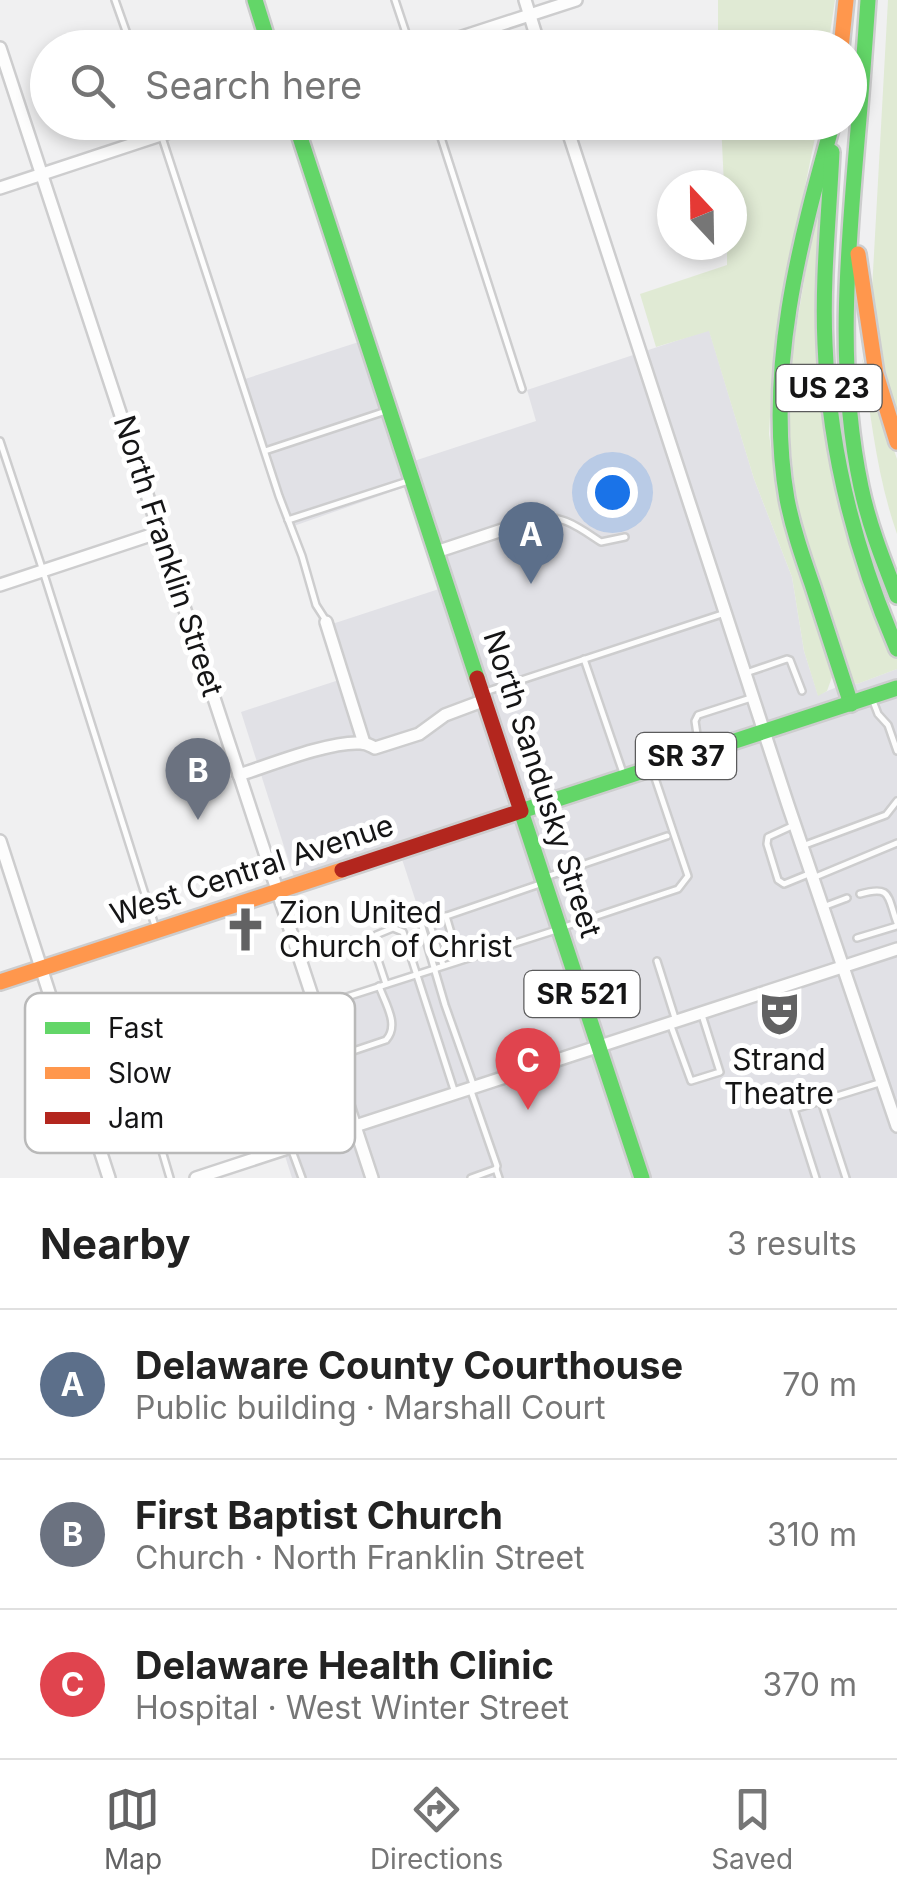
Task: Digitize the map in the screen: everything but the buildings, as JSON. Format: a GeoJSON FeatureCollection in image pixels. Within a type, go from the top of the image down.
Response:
{"type":"FeatureCollection","features":[{"type":"Feature","properties":{"kind":"main road"},"geometry":{"type":"LineString","coordinates":[[255,0],[264,30]]}},
{"type":"Feature","properties":{"kind":"main road"},"geometry":{"type":"LineString","coordinates":[[843,30],[846,0]]}},
{"type":"Feature","properties":{"kind":"main road","name":"US 23"},"geometry":{"type":"LineString","coordinates":[[866,30],[868,0]]}},
{"type":"Feature","properties":{"kind":"main road","name":"North Sandusky Street"},"geometry":{"type":"LineString","coordinates":[[301,140],[642,1178]]}},
{"type":"Feature","properties":{"kind":"main road"},"geometry":{"type":"LineString","coordinates":[[828,140],[788,322],[780,438],[793,525],[850,704]]}},
{"type":"Feature","properties":{"kind":"main road","name":"US 23"},"geometry":{"type":"LineString","coordinates":[[832,140],[825,344],[831,416],[854,528],[896,647]]}},
{"type":"Feature","properties":{"kind":"main road","name":"US 23"},"geometry":{"type":"LineString","coordinates":[[857,140],[845,312],[851,418],[872,526],[897,596]]}},
{"type":"Feature","properties":{"kind":"main road"},"geometry":{"type":"LineString","coordinates":[[853,186],[859,273],[872,354],[897,442]]}},
{"type":"Feature","properties":{"kind":"main road","name":"SR 37"},"geometry":{"type":"LineString","coordinates":[[521,811],[897,688]]}},
{"type":"Feature","properties":{"kind":"main road","name":"West Central Avenue"},"geometry":{"type":"LineString","coordinates":[[0,982],[521,811]]}},
{"type":"Feature","properties":{"kind":"street"},"geometry":{"type":"LineString","coordinates":[[524,0],[535,30]]}},
{"type":"Feature","properties":{"kind":"street"},"geometry":{"type":"LineString","coordinates":[[484,30],[576,0]]}},
{"type":"Feature","properties":{"kind":"street","name":"North Franklin Street"},"geometry":{"type":"LineString","coordinates":[[0,48],[5,83],[42,174],[311,993]]}},
{"type":"Feature","properties":{"kind":"street"},"geometry":{"type":"LineString","coordinates":[[0,188],[130,140]]}},
{"type":"Feature","properties":{"kind":"street"},"geometry":{"type":"LineString","coordinates":[[571,140],[897,1126]]}},
{"type":"Feature","properties":{"kind":"street"},"geometry":{"type":"LineString","coordinates":[[436,552],[532,520]]}},
{"type":"Feature","properties":{"kind":"street"},"geometry":{"type":"LineString","coordinates":[[0,585],[160,532]]}},
{"type":"Feature","properties":{"kind":"street"},"geometry":{"type":"LineString","coordinates":[[326,622],[364,742]]}},
{"type":"Feature","properties":{"kind":"street"},"geometry":{"type":"LineString","coordinates":[[239,775],[317,750],[364,742],[376,748],[419,734],[445,715],[484,696]]}},
{"type":"Feature","properties":{"kind":"street"},"geometry":{"type":"LineString","coordinates":[[0,841],[50,993]]}},
{"type":"Feature","properties":{"kind":"street"},"geometry":{"type":"LineString","coordinates":[[355,1126],[897,948]]}},
{"type":"Feature","properties":{"kind":"street","name":"North Franklin Street"},"geometry":{"type":"LineString","coordinates":[[355,1126],[372,1178]]}},
{"type":"Feature","properties":{"kind":"street"},"geometry":{"type":"LineString","coordinates":[[101,1153],[109,1178]]}},
{"type":"Feature","properties":{"kind":"street"},"geometry":{"type":"LineString","coordinates":[[196,1178],[272,1153]]}},
{"type":"Feature","properties":{"kind":"lane"},"geometry":{"type":"LineString","coordinates":[[116,0],[126,30]]}},
{"type":"Feature","properties":{"kind":"lane"},"geometry":{"type":"LineString","coordinates":[[395,0],[405,30]]}},
{"type":"Feature","properties":{"kind":"lane"},"geometry":{"type":"LineString","coordinates":[[163,140],[264,452],[316,604],[326,622]]}},
{"type":"Feature","properties":{"kind":"lane"},"geometry":{"type":"LineString","coordinates":[[441,140],[522,389]]}},
{"type":"Feature","properties":{"kind":"lane"},"geometry":{"type":"LineString","coordinates":[[264,452],[389,410]]}},
{"type":"Feature","properties":{"kind":"lane"},"geometry":{"type":"LineString","coordinates":[[0,441],[156,931]]}},
{"type":"Feature","properties":{"kind":"lane"},"geometry":{"type":"LineString","coordinates":[[288,520],[412,480]]}},
{"type":"Feature","properties":{"kind":"lane"},"geometry":{"type":"LineString","coordinates":[[532,520],[550,515],[602,542],[625,537]]}},
{"type":"Feature","properties":{"kind":"lane"},"geometry":{"type":"LineString","coordinates":[[484,696],[726,613]]}},
{"type":"Feature","properties":{"kind":"lane"},"geometry":{"type":"LineString","coordinates":[[746,673],[787,658],[802,691]]}},
{"type":"Feature","properties":{"kind":"lane"},"geometry":{"type":"LineString","coordinates":[[584,659],[624,776]]}},
{"type":"Feature","properties":{"kind":"lane"},"geometry":{"type":"LineString","coordinates":[[700,752],[695,722],[698,715],[754,697]]}},
{"type":"Feature","properties":{"kind":"lane"},"geometry":{"type":"LineString","coordinates":[[871,697],[888,725],[897,752]]}},
{"type":"Feature","properties":{"kind":"lane"},"geometry":{"type":"LineString","coordinates":[[355,994],[678,889],[688,876],[652,767]]}},
{"type":"Feature","properties":{"kind":"lane"},"geometry":{"type":"LineString","coordinates":[[802,846],[886,815],[897,800]]}},
{"type":"Feature","properties":{"kind":"lane"},"geometry":{"type":"LineString","coordinates":[[795,825],[768,837],[778,880],[784,884],[897,844]]}},
{"type":"Feature","properties":{"kind":"lane"},"geometry":{"type":"LineString","coordinates":[[443,965],[429,922],[667,836]]}},
{"type":"Feature","properties":{"kind":"lane"},"geometry":{"type":"LineString","coordinates":[[857,938],[897,924],[883,890],[860,894]]}},
{"type":"Feature","properties":{"kind":"lane"},"geometry":{"type":"LineString","coordinates":[[823,907],[848,898]]}},
{"type":"Feature","properties":{"kind":"lane"},"geometry":{"type":"LineString","coordinates":[[410,915],[418,913],[499,1178]]}},
{"type":"Feature","properties":{"kind":"lane"},"geometry":{"type":"LineString","coordinates":[[446,916],[459,960]]}},
{"type":"Feature","properties":{"kind":"lane"},"geometry":{"type":"LineString","coordinates":[[355,1051],[386,1040],[392,1034],[372,946],[376,935],[393,928],[402,932],[455,1093]]}},
{"type":"Feature","properties":{"kind":"lane"},"geometry":{"type":"LineString","coordinates":[[656,961],[691,1081],[720,1072],[701,1013]]}},
{"type":"Feature","properties":{"kind":"lane"},"geometry":{"type":"LineString","coordinates":[[816,1178],[794,1110],[883,1081]]}},
{"type":"Feature","properties":{"kind":"lane"},"geometry":{"type":"LineString","coordinates":[[821,1100],[846,1178]]}},
{"type":"Feature","properties":{"kind":"lane"},"geometry":{"type":"LineString","coordinates":[[163,1153],[170,1178]]}},
{"type":"Feature","properties":{"kind":"lane"},"geometry":{"type":"LineString","coordinates":[[292,1153],[302,1178]]}},
{"type":"Feature","properties":{"kind":"lane"},"geometry":{"type":"LineString","coordinates":[[471,1178],[496,1170]]}},
{"type":"Feature","properties":{"kind":"shaded area"},"geometry":{"type":"Polygon","coordinates":[[[709,330],[754,479],[792,577],[804,651],[818,695],[897,669],[897,1178],[292,1178],[285,1156],[355,1153],[355,995],[437,966],[398,847],[295,881],[241,712],[339,680],[323,627],[439,589],[405,487],[288,528],[239,381],[371,338],[414,461],[536,421],[527,390],[709,330]]]}},
{"type":"Feature","properties":{"kind":"green space"},"geometry":{"type":"Polygon","coordinates":[[[718,0],[835,0],[831,30],[718,30],[718,0]]]}},
{"type":"Feature","properties":{"kind":"green space"},"geometry":{"type":"Polygon","coordinates":[[[888,0],[897,0],[897,417],[880,353],[872,290],[888,0]]]}},
{"type":"Feature","properties":{"kind":"green space"},"geometry":{"type":"Polygon","coordinates":[[[722,140],[815,140],[779,314],[769,434],[775,477],[832,677],[827,691],[818,696],[804,651],[792,577],[754,479],[709,331],[656,347],[640,294],[727,265],[727,260],[747,260],[747,170],[723,170],[722,140]]]}},
{"type":"Feature","properties":{"kind":"green space"},"geometry":{"type":"Polygon","coordinates":[[[819,191],[825,191],[817,319],[897,655],[897,669],[857,684],[851,681],[799,524],[785,395],[819,191]]]}},
{"type":"Feature","properties":{"kind":"green space"},"geometry":{"type":"Polygon","coordinates":[[[862,358],[897,459],[897,534],[880,469],[862,358]]]}},
{"type":"Feature","properties":{"kind":"traffic: fast"},"geometry":{"type":"LineString","coordinates":[[255,0],[264,30]]}},
{"type":"Feature","properties":{"kind":"traffic: fast"},"geometry":{"type":"LineString","coordinates":[[866,30],[868,0]]}},
{"type":"Feature","properties":{"kind":"traffic: fast"},"geometry":{"type":"LineString","coordinates":[[301,140],[477,678]]}},
{"type":"Feature","properties":{"kind":"traffic: fast"},"geometry":{"type":"LineString","coordinates":[[828,140],[789,309],[780,404],[781,452],[795,533],[851,704]]}},
{"type":"Feature","properties":{"kind":"traffic: fast"},"geometry":{"type":"LineString","coordinates":[[857,140],[846,309],[849,398],[864,501],[897,596]]}},
{"type":"Feature","properties":{"kind":"traffic: fast"},"geometry":{"type":"LineString","coordinates":[[832,152],[824,320],[832,423],[857,538],[897,649]]}},
{"type":"Feature","properties":{"kind":"traffic: fast"},"geometry":{"type":"LineString","coordinates":[[642,1178],[521,811],[897,688]]}},
{"type":"Feature","properties":{"kind":"traffic: slow"},"geometry":{"type":"LineString","coordinates":[[843,30],[846,0]]}},
{"type":"Feature","properties":{"kind":"traffic: slow"},"geometry":{"type":"LineString","coordinates":[[858,254],[876,374],[897,442]]}},
{"type":"Feature","properties":{"kind":"traffic: slow"},"geometry":{"type":"LineString","coordinates":[[0,982],[342,870]]}},
{"type":"Feature","properties":{"kind":"traffic: jam"},"geometry":{"type":"LineString","coordinates":[[342,870],[521,811],[477,678]]}},
{"type":"Feature","properties":{"kind":"place","name":"Delaware County Courthouse"},"geometry":{"type":"Point","coordinates":[531,584]}},
{"type":"Feature","properties":{"kind":"place","name":"First Baptist Church"},"geometry":{"type":"Point","coordinates":[198,820]}},
{"type":"Feature","properties":{"kind":"place","name":"Zion United Church of Christ"},"geometry":{"type":"Point","coordinates":[246,930]}},
{"type":"Feature","properties":{"kind":"place","name":"Strand Theatre"},"geometry":{"type":"Point","coordinates":[779,1013]}},
{"type":"Feature","properties":{"kind":"place","name":"Delaware Health Clinic"},"geometry":{"type":"Point","coordinates":[528,1110]}}]}
